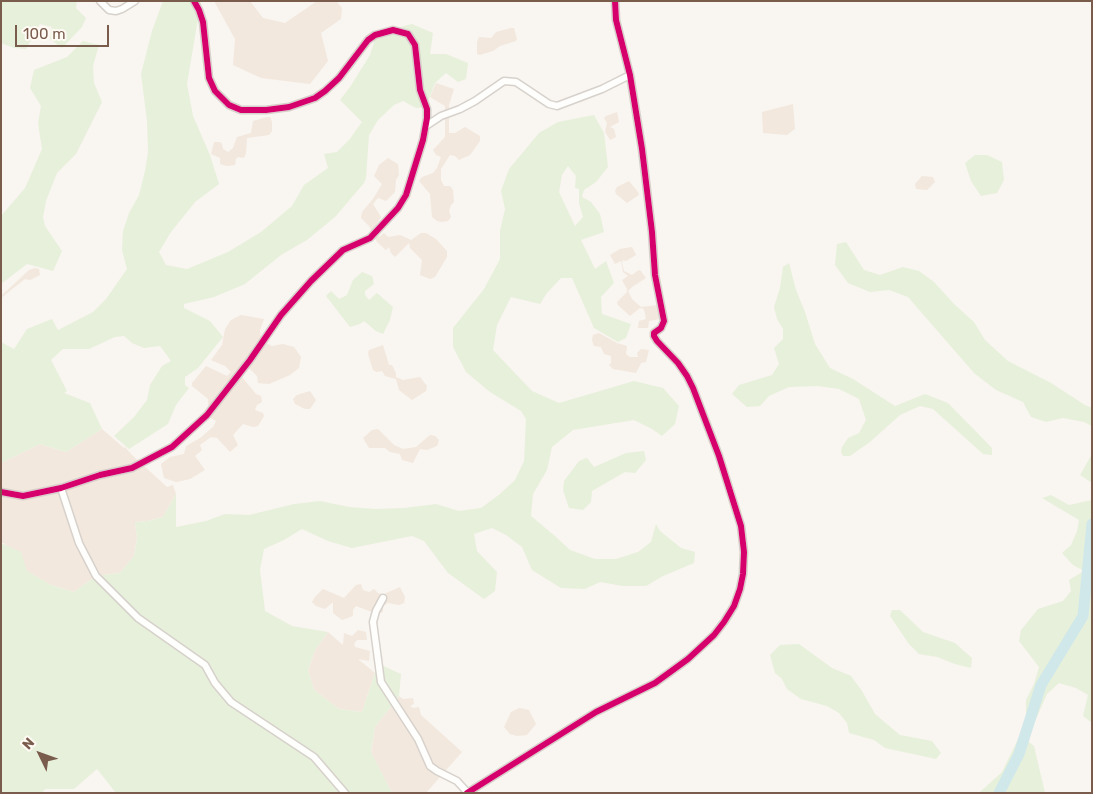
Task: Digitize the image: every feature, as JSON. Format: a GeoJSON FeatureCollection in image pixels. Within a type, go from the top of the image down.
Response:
{"type":"FeatureCollection","features":[{"type":"Feature","properties":{"kind":"street"},"geometry":{"type":"LineString","coordinates":[[100,1],[109,10],[116,11],[122,10],[135,1]]}},
{"type":"Feature","properties":{"kind":"street"},"geometry":{"type":"LineString","coordinates":[[1,492],[23,496],[61,488],[100,475],[132,468],[172,447],[207,415],[250,360],[281,315],[312,281],[343,250],[370,238],[398,208],[406,196],[426,126],[427,109],[420,90],[415,45],[408,34],[393,30],[380,33],[368,40],[338,78],[315,98],[289,107],[266,110],[241,110],[223,101],[215,91],[209,78],[203,22],[194,1]]}},
{"type":"Feature","properties":{"kind":"street"},"geometry":{"type":"LineString","coordinates":[[383,598],[373,622],[381,682],[418,739],[430,766],[457,781],[467,792],[596,712],[655,683],[688,659],[714,636],[734,606],[743,574],[742,526],[719,456],[693,388],[678,363],[656,341],[654,336],[654,333],[661,328],[664,321],[655,275],[642,149],[630,75],[616,20],[615,1]]}},
{"type":"Feature","properties":{"kind":"street"},"geometry":{"type":"LineString","coordinates":[[426,126],[441,116],[460,109],[504,82],[516,82],[553,106],[557,106],[602,89],[630,75]]}},
{"type":"Feature","properties":{"kind":"street"},"geometry":{"type":"LineString","coordinates":[[427,109],[441,116]]}},
{"type":"Feature","properties":{"kind":"street"},"geometry":{"type":"LineString","coordinates":[[61,488],[79,543],[96,576],[138,618],[204,665],[231,702],[314,757],[345,793]]}},
{"type":"Feature","properties":{"kind":"shaded area"},"geometry":{"type":"Polygon","coordinates":[[[214,1],[250,1],[263,18],[285,23],[317,1],[336,1],[342,8],[341,19],[321,33],[328,61],[310,84],[261,78],[233,65],[235,39],[214,1]]]}},
{"type":"Feature","properties":{"kind":"shaded area"},"geometry":{"type":"Polygon","coordinates":[[[514,28],[516,41],[500,46],[493,51],[480,55],[477,54],[479,37],[491,38],[496,32],[514,28]]]}},
{"type":"Feature","properties":{"kind":"shaded area"},"geometry":{"type":"Polygon","coordinates":[[[436,83],[454,89],[449,105],[449,133],[455,133],[465,127],[480,136],[480,141],[470,155],[459,160],[455,156],[450,155],[441,169],[441,180],[444,186],[450,186],[453,190],[454,202],[449,211],[451,217],[448,221],[442,222],[432,217],[430,194],[419,181],[422,177],[433,173],[437,168],[441,157],[436,155],[433,150],[445,137],[445,106],[430,97],[436,83]]]}},
{"type":"Feature","properties":{"kind":"shaded area"},"geometry":{"type":"Polygon","coordinates":[[[793,104],[795,129],[787,135],[763,133],[762,112],[793,104]]]}},
{"type":"Feature","properties":{"kind":"shaded area"},"geometry":{"type":"Polygon","coordinates":[[[617,112],[619,122],[610,127],[614,129],[616,137],[610,140],[605,132],[607,123],[604,118],[617,112]]]}},
{"type":"Feature","properties":{"kind":"shaded area"},"geometry":{"type":"Polygon","coordinates":[[[270,117],[272,122],[272,131],[269,135],[247,138],[244,158],[238,157],[235,165],[227,166],[220,164],[220,158],[211,154],[214,142],[220,142],[223,149],[228,152],[233,148],[237,137],[251,133],[253,121],[270,117]]]}},
{"type":"Feature","properties":{"kind":"shaded area"},"geometry":{"type":"Polygon","coordinates":[[[388,158],[398,164],[399,175],[396,180],[395,192],[386,201],[378,198],[373,204],[381,217],[374,228],[379,237],[384,233],[388,237],[400,235],[411,240],[421,233],[426,233],[436,239],[447,251],[447,257],[435,277],[430,279],[420,275],[422,260],[410,248],[409,243],[395,257],[389,247],[386,250],[377,242],[369,226],[361,218],[362,212],[382,184],[374,176],[379,165],[388,158]]]}},
{"type":"Feature","properties":{"kind":"shaded area"},"geometry":{"type":"Polygon","coordinates":[[[922,176],[933,177],[935,182],[927,190],[916,189],[915,184],[922,176]]]}},
{"type":"Feature","properties":{"kind":"shaded area"},"geometry":{"type":"Polygon","coordinates":[[[629,181],[639,195],[627,203],[615,191],[617,187],[629,181]]]}},
{"type":"Feature","properties":{"kind":"shaded area"},"geometry":{"type":"Polygon","coordinates":[[[632,247],[636,255],[626,261],[623,260],[624,271],[632,275],[639,270],[646,278],[628,291],[632,299],[641,307],[658,305],[660,319],[649,321],[648,328],[638,328],[639,321],[646,319],[644,309],[640,308],[630,316],[617,302],[627,292],[622,280],[628,276],[623,272],[621,261],[615,264],[610,255],[620,249],[632,247]]]}},
{"type":"Feature","properties":{"kind":"shaded area"},"geometry":{"type":"Polygon","coordinates":[[[39,269],[40,275],[30,280],[25,279],[1,298],[29,270],[39,269]]]}},
{"type":"Feature","properties":{"kind":"shaded area"},"geometry":{"type":"Polygon","coordinates":[[[241,315],[264,319],[260,330],[261,341],[272,346],[283,344],[294,347],[301,357],[299,368],[290,375],[269,384],[258,383],[257,376],[249,368],[244,371],[242,377],[256,394],[261,396],[262,402],[257,405],[255,410],[263,413],[264,416],[258,426],[253,427],[243,424],[233,435],[238,445],[230,452],[217,438],[211,437],[200,445],[202,450],[195,456],[205,470],[190,479],[176,482],[164,478],[161,464],[170,457],[184,454],[186,446],[200,438],[213,427],[216,421],[209,417],[208,399],[192,386],[192,383],[206,366],[227,376],[231,372],[225,366],[211,360],[222,345],[225,329],[231,320],[241,315]]]}},
{"type":"Feature","properties":{"kind":"shaded area"},"geometry":{"type":"Polygon","coordinates":[[[599,333],[627,346],[626,354],[630,357],[638,357],[637,353],[641,349],[649,350],[646,362],[641,363],[636,373],[613,369],[609,365],[611,363],[611,356],[604,354],[601,347],[594,346],[593,335],[599,333]]]}},
{"type":"Feature","properties":{"kind":"shaded area"},"geometry":{"type":"Polygon","coordinates":[[[383,345],[389,365],[392,365],[396,377],[403,380],[420,377],[427,386],[426,391],[412,400],[399,390],[396,379],[385,376],[382,371],[376,372],[373,370],[368,354],[369,350],[383,345]]]}},
{"type":"Feature","properties":{"kind":"shaded area"},"geometry":{"type":"Polygon","coordinates":[[[310,391],[316,400],[310,409],[305,409],[295,404],[293,399],[297,395],[310,391]]]}},
{"type":"Feature","properties":{"kind":"shaded area"},"geometry":{"type":"Polygon","coordinates":[[[102,429],[125,447],[167,487],[173,485],[176,494],[163,517],[135,522],[137,538],[134,556],[120,573],[96,576],[74,592],[51,585],[26,571],[4,543],[1,543],[1,463],[40,444],[66,452],[102,429]]]}},
{"type":"Feature","properties":{"kind":"shaded area"},"geometry":{"type":"Polygon","coordinates":[[[378,429],[394,445],[403,449],[416,447],[430,435],[435,436],[439,440],[437,446],[427,450],[420,449],[413,463],[402,460],[400,454],[390,452],[385,448],[369,448],[363,438],[372,430],[378,429]]]}},
{"type":"Feature","properties":{"kind":"shaded area"},"geometry":{"type":"Polygon","coordinates":[[[361,584],[363,590],[369,592],[374,589],[378,593],[384,594],[400,587],[405,597],[404,603],[399,605],[388,603],[383,606],[383,612],[377,614],[356,606],[353,610],[353,616],[342,620],[333,613],[333,602],[325,609],[316,606],[312,602],[323,589],[344,598],[356,585],[361,584]]]}},
{"type":"Feature","properties":{"kind":"shaded area"},"geometry":{"type":"Polygon","coordinates":[[[358,630],[366,632],[367,640],[357,640],[354,644],[355,647],[370,651],[369,661],[358,659],[375,673],[362,712],[339,709],[314,690],[308,670],[315,650],[328,632],[343,645],[344,633],[352,636],[358,630]]]}},
{"type":"Feature","properties":{"kind":"shaded area"},"geometry":{"type":"Polygon","coordinates":[[[399,696],[403,699],[413,698],[414,704],[410,706],[413,708],[419,707],[421,715],[462,752],[426,793],[392,793],[371,753],[375,727],[399,696]]]}},
{"type":"Feature","properties":{"kind":"shaded area"},"geometry":{"type":"Polygon","coordinates":[[[519,708],[529,710],[536,724],[527,735],[517,736],[510,734],[504,727],[511,712],[519,708]]]}},
{"type":"Feature","properties":{"kind":"green space"},"geometry":{"type":"Polygon","coordinates":[[[1,1],[77,1],[76,8],[86,18],[82,27],[62,48],[50,39],[52,27],[40,24],[26,49],[14,48],[1,43],[1,1]]]}},
{"type":"Feature","properties":{"kind":"green space"},"geometry":{"type":"Polygon","coordinates":[[[163,1],[201,1],[187,84],[193,116],[210,155],[219,184],[195,202],[171,232],[159,252],[166,265],[187,269],[228,252],[261,232],[292,206],[304,185],[328,168],[324,154],[337,152],[349,140],[362,122],[340,100],[370,55],[378,30],[393,29],[412,24],[433,33],[430,54],[446,54],[468,63],[466,79],[458,82],[446,73],[435,83],[426,107],[416,108],[403,101],[394,105],[378,120],[369,135],[364,183],[335,217],[307,240],[281,255],[245,284],[214,297],[184,304],[184,308],[210,321],[223,337],[198,368],[185,377],[185,385],[189,388],[176,405],[168,424],[129,449],[114,436],[134,417],[147,400],[150,385],[162,366],[171,361],[160,346],[144,348],[132,343],[124,336],[115,337],[89,349],[63,349],[51,360],[67,391],[64,393],[90,403],[102,429],[66,452],[40,444],[1,463],[1,342],[14,349],[27,329],[52,319],[58,330],[93,312],[106,299],[127,269],[122,250],[123,231],[129,213],[139,195],[148,152],[147,121],[141,74],[152,31],[163,1]]]}},
{"type":"Feature","properties":{"kind":"green space"},"geometry":{"type":"Polygon","coordinates":[[[83,41],[99,45],[93,66],[94,83],[102,102],[76,154],[57,173],[46,201],[43,217],[45,226],[62,251],[53,271],[27,264],[1,284],[1,216],[25,188],[42,149],[38,123],[41,106],[30,88],[34,70],[67,57],[83,41]]]}},
{"type":"Feature","properties":{"kind":"green space"},"geometry":{"type":"Polygon","coordinates":[[[594,115],[604,133],[608,167],[596,182],[584,190],[582,197],[591,202],[600,214],[604,232],[581,240],[595,269],[606,261],[614,283],[601,297],[602,314],[631,324],[626,338],[618,342],[594,328],[572,278],[561,278],[540,304],[511,297],[497,325],[493,350],[532,391],[559,403],[634,381],[663,388],[679,406],[675,424],[662,436],[634,420],[573,430],[552,447],[547,470],[533,494],[531,516],[570,550],[595,559],[616,559],[638,552],[651,542],[656,524],[660,531],[681,548],[695,552],[694,563],[663,576],[646,586],[623,586],[600,582],[585,589],[561,588],[532,570],[522,547],[506,535],[492,528],[474,534],[477,551],[497,572],[495,591],[484,599],[448,573],[424,541],[412,536],[352,548],[328,541],[302,529],[264,549],[260,570],[265,611],[292,626],[328,632],[315,650],[308,670],[314,690],[339,709],[362,712],[375,673],[381,665],[401,674],[399,696],[375,727],[371,752],[392,793],[116,793],[97,769],[74,789],[45,789],[42,793],[1,793],[1,543],[21,552],[27,571],[51,585],[74,592],[96,576],[120,573],[134,556],[137,538],[135,522],[163,517],[176,494],[176,527],[206,521],[225,514],[249,515],[294,504],[320,501],[349,507],[375,509],[436,504],[459,511],[481,508],[515,480],[524,461],[526,419],[521,411],[490,392],[466,372],[453,347],[453,328],[484,289],[500,259],[500,231],[505,209],[501,191],[509,169],[539,133],[558,122],[594,115]],[[568,166],[562,175],[559,192],[575,226],[583,217],[579,203],[579,189],[575,188],[576,176],[568,166]]]}},
{"type":"Feature","properties":{"kind":"green space"},"geometry":{"type":"Polygon","coordinates":[[[975,155],[987,155],[1002,162],[1004,180],[997,193],[981,196],[971,181],[965,163],[975,155]]]}},
{"type":"Feature","properties":{"kind":"green space"},"geometry":{"type":"Polygon","coordinates":[[[846,242],[864,270],[880,275],[903,267],[919,271],[934,282],[974,322],[985,340],[1008,361],[1051,383],[1092,408],[1092,426],[1084,422],[1063,418],[1046,422],[1031,417],[1023,402],[996,390],[974,373],[908,297],[889,290],[870,292],[848,283],[835,265],[837,244],[846,242]]]}},
{"type":"Feature","properties":{"kind":"green space"},"geometry":{"type":"Polygon","coordinates":[[[789,263],[796,290],[815,344],[830,368],[853,379],[895,406],[925,394],[948,403],[992,448],[992,455],[983,454],[933,409],[920,406],[900,415],[870,442],[850,456],[843,456],[841,452],[842,447],[848,438],[859,433],[866,420],[859,399],[839,389],[818,386],[789,387],[769,396],[760,406],[747,407],[732,394],[739,385],[772,375],[779,364],[774,348],[783,339],[783,329],[777,319],[774,307],[780,288],[783,267],[789,263]]]}},
{"type":"Feature","properties":{"kind":"green space"},"geometry":{"type":"Polygon","coordinates":[[[362,272],[372,276],[374,284],[365,291],[365,295],[369,300],[377,293],[393,307],[390,320],[383,334],[364,321],[350,327],[326,296],[331,291],[339,299],[347,295],[353,280],[362,272]]]}},
{"type":"Feature","properties":{"kind":"green space"},"geometry":{"type":"Polygon","coordinates":[[[644,451],[646,460],[635,473],[625,472],[592,491],[591,502],[583,510],[569,508],[563,490],[564,481],[579,461],[587,458],[594,467],[626,453],[644,451]]]}},
{"type":"Feature","properties":{"kind":"green space"},"geometry":{"type":"Polygon","coordinates":[[[1092,454],[1092,483],[1080,475],[1092,454]]]}},
{"type":"Feature","properties":{"kind":"green space"},"geometry":{"type":"Polygon","coordinates":[[[1051,495],[1069,505],[1092,500],[1092,723],[1083,716],[1088,695],[1076,688],[1059,683],[1047,694],[1035,721],[1026,721],[1026,700],[1034,684],[1039,667],[1019,641],[1021,630],[1038,609],[1063,601],[1071,591],[1069,580],[1084,571],[1073,565],[1062,553],[1071,545],[1079,520],[1042,498],[1051,495]]]}},
{"type":"Feature","properties":{"kind":"green space"},"geometry":{"type":"Polygon","coordinates":[[[892,610],[900,610],[923,632],[955,643],[972,658],[971,668],[937,657],[919,654],[909,644],[890,616],[892,610]]]}},
{"type":"Feature","properties":{"kind":"green space"},"geometry":{"type":"Polygon","coordinates":[[[799,644],[832,668],[851,676],[875,714],[900,735],[932,741],[941,753],[936,759],[885,748],[874,740],[849,733],[847,723],[839,713],[827,706],[801,699],[787,689],[782,679],[775,673],[770,655],[780,645],[799,644]]]}},
{"type":"Feature","properties":{"kind":"green space"},"geometry":{"type":"Polygon","coordinates":[[[1020,735],[1034,746],[1045,793],[979,793],[1002,772],[1020,735]]]}},
{"type":"Feature","properties":{"kind":"waterway"},"geometry":{"type":"LineString","coordinates":[[999,793],[1019,754],[1041,685],[1083,616],[1092,524]]}},
{"type":"Feature","properties":{"kind":"cycle path"},"geometry":{"type":"LineString","coordinates":[[1,492],[23,496],[61,488],[100,475],[132,468],[172,447],[207,415],[250,360],[281,315],[311,281],[343,250],[370,238],[398,208],[406,195],[423,140],[427,118],[427,109],[420,90],[415,45],[408,34],[393,30],[375,35],[368,40],[339,78],[315,98],[289,107],[266,110],[241,110],[229,105],[215,91],[209,78],[203,22],[194,1]]}},
{"type":"Feature","properties":{"kind":"cycle path"},"geometry":{"type":"LineString","coordinates":[[467,793],[596,712],[655,683],[688,659],[714,635],[724,622],[734,606],[743,574],[744,552],[741,526],[719,456],[687,376],[654,336],[654,333],[661,328],[664,321],[655,275],[642,149],[630,75],[616,20],[615,1]]}}]}
